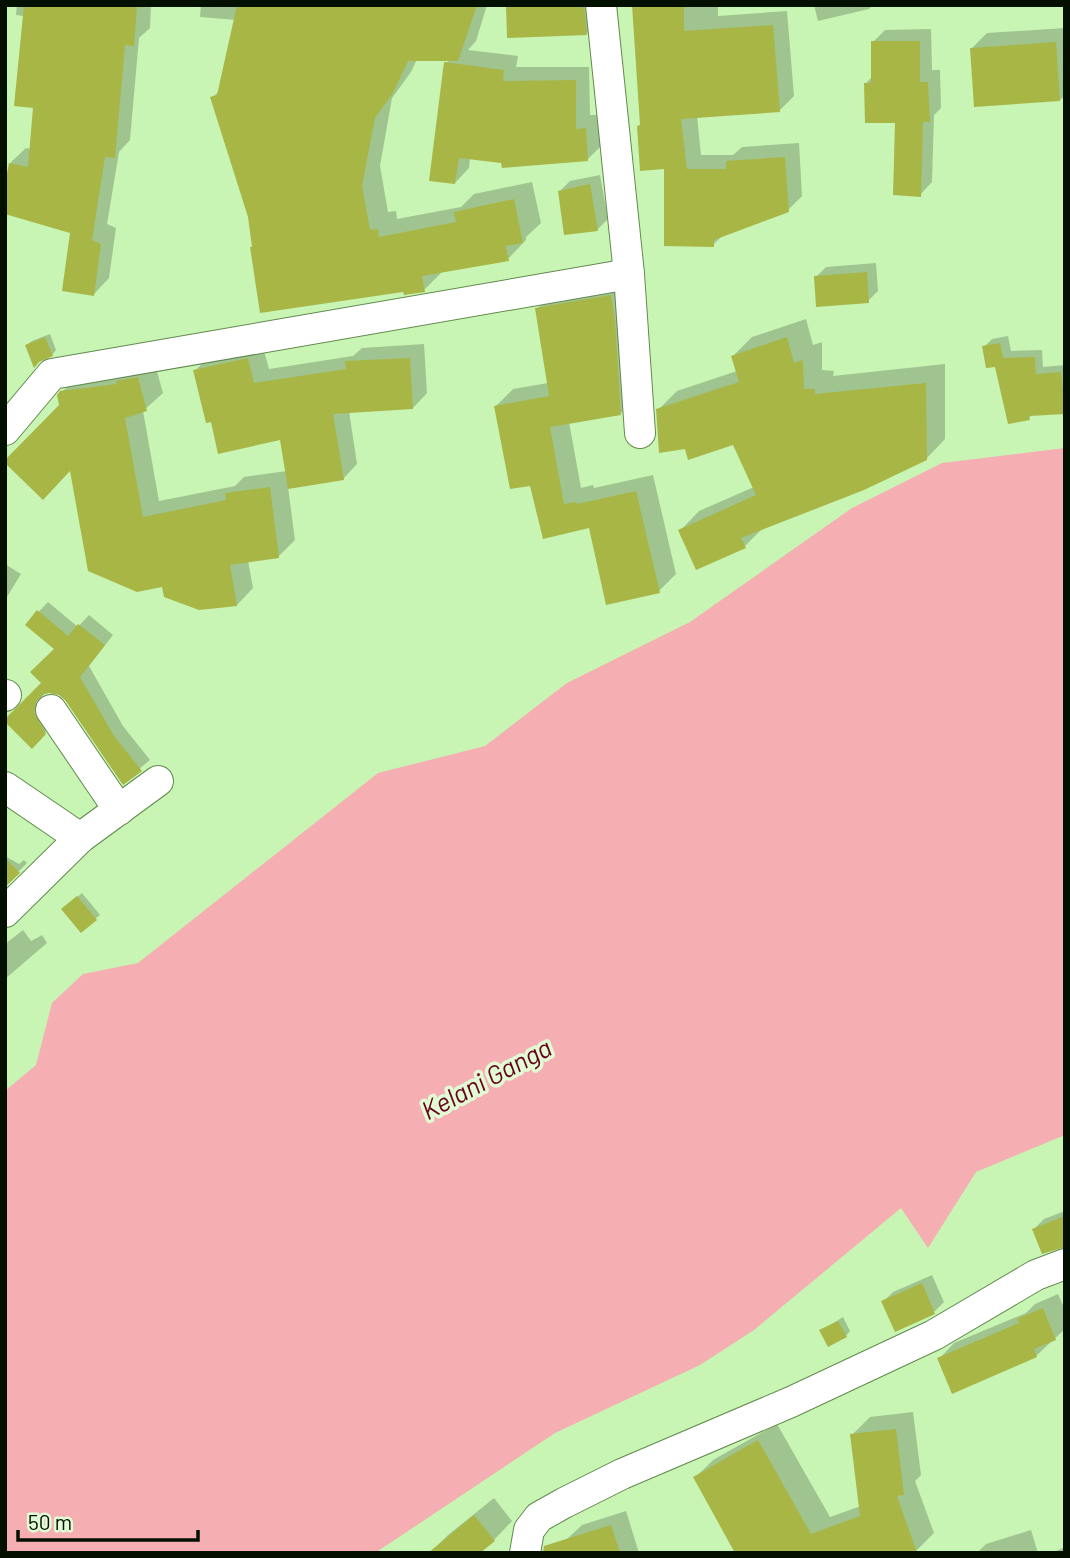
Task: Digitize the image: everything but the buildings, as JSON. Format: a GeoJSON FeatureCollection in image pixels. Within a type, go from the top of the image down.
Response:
{"type":"FeatureCollection","features":[{"type":"Feature","properties":{"kind":"street"},"geometry":{"type":"LineString","coordinates":[[601,5],[629,274],[640,433]]}},
{"type":"Feature","properties":{"kind":"street"},"geometry":{"type":"LineString","coordinates":[[5,430],[52,374],[629,274]]}},
{"type":"Feature","properties":{"kind":"street"},"geometry":{"type":"LineString","coordinates":[[51,710],[119,810]]}},
{"type":"Feature","properties":{"kind":"street"},"geometry":{"type":"LineString","coordinates":[[5,912],[80,838],[158,781]]}},
{"type":"Feature","properties":{"kind":"street"},"geometry":{"type":"LineString","coordinates":[[5,787],[80,838]]}},
{"type":"Feature","properties":{"kind":"street"},"geometry":{"type":"LineString","coordinates":[[525,1553],[529,1530],[539,1517],[564,1503],[622,1474],[791,1402],[934,1335],[1036,1275],[1065,1264]]}},
{"type":"Feature","properties":{"kind":"water","name":"Kelani Ganga"},"geometry":{"type":"Polygon","coordinates":[[[1065,448],[1065,1135],[976,1172],[928,1248],[901,1208],[754,1330],[700,1365],[555,1433],[375,1553],[5,1553],[5,1091],[36,1065],[52,1003],[83,974],[138,963],[378,773],[485,746],[567,683],[690,622],[852,508],[942,463],[1065,448]]]}}]}
